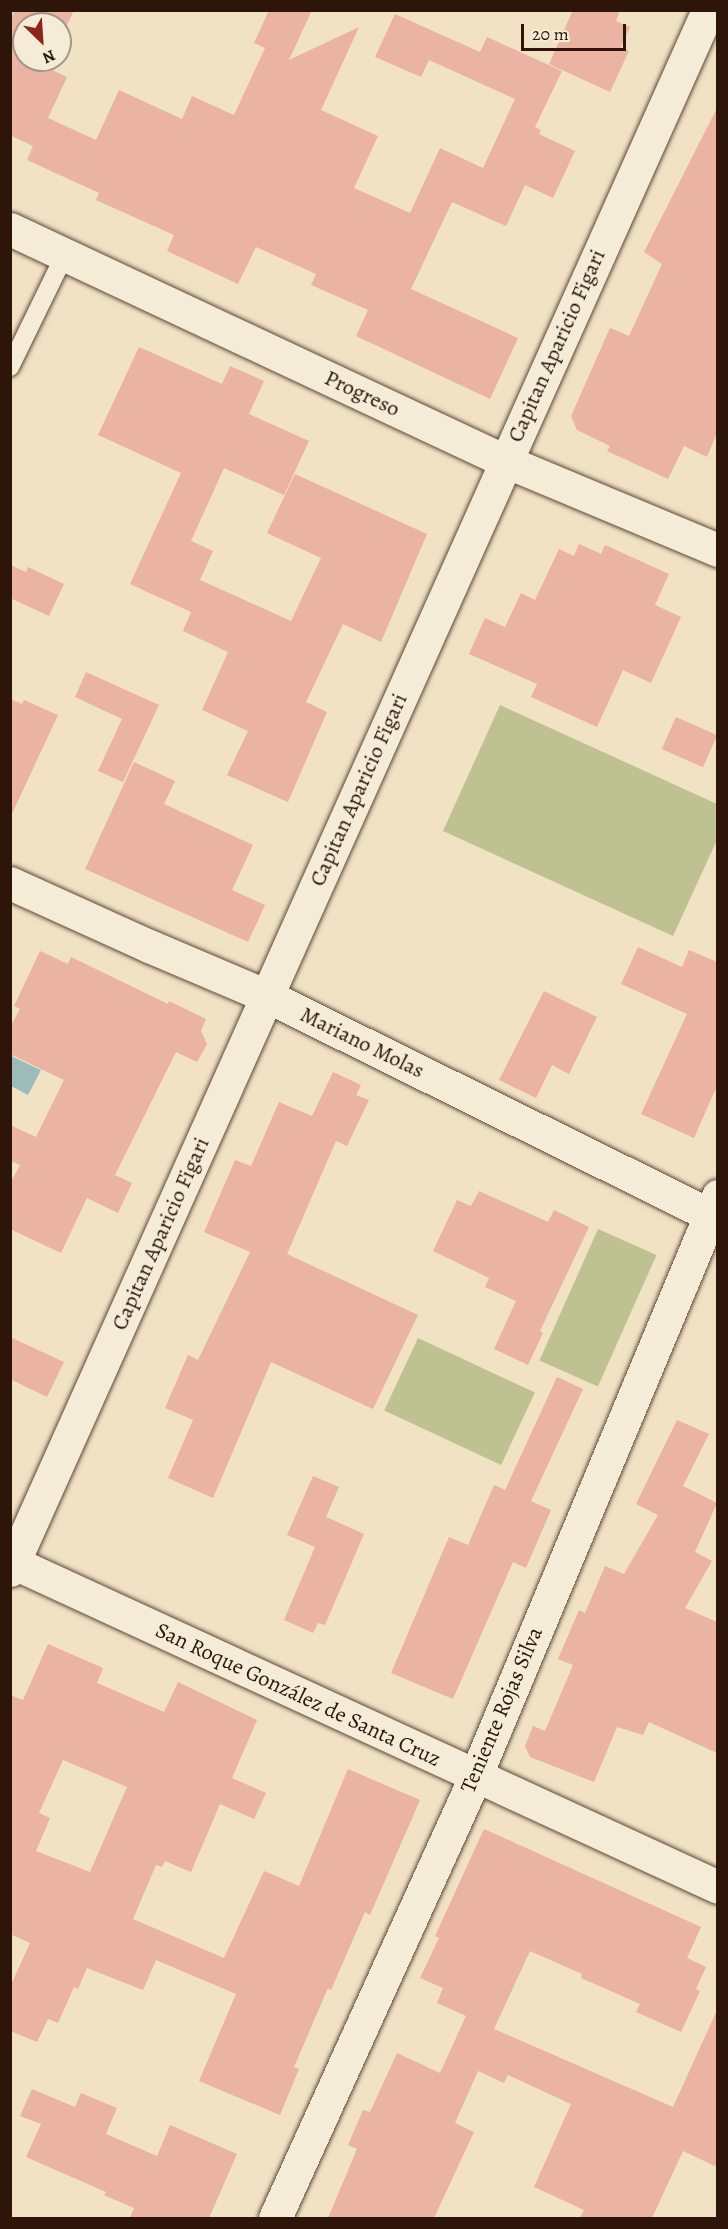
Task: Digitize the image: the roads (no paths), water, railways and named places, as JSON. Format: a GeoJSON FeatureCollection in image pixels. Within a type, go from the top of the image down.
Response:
{"type":"FeatureCollection","features":[{"type":"Feature","properties":{"kind":"street","name":"Capitan Aparicio Figari"},"geometry":{"type":"LineString","coordinates":[[12,1564],[708,10]]}},
{"type":"Feature","properties":{"kind":"street","name":"Progreso"},"geometry":{"type":"LineString","coordinates":[[10,229],[505,461],[717,550]]}},
{"type":"Feature","properties":{"kind":"street","name":"Mariano Molas"},"geometry":{"type":"LineString","coordinates":[[10,883],[267,996],[713,1205]]}},
{"type":"Feature","properties":{"kind":"street","name":"Teniente Rojas Silva"},"geometry":{"type":"LineString","coordinates":[[275,2218],[475,1777],[713,1205]]}},
{"type":"Feature","properties":{"kind":"street","name":"San Roque González de Santa Cruz"},"geometry":{"type":"LineString","coordinates":[[12,1564],[717,1887]]}},
{"type":"Feature","properties":{"kind":"lane"},"geometry":{"type":"LineString","coordinates":[[10,367],[64,254]]}},
{"type":"Feature","properties":{"kind":"water"},"geometry":{"type":"Polygon","coordinates":[[[11,1056],[41,1070],[28,1095],[11,1086],[11,1056]]]}}]}
